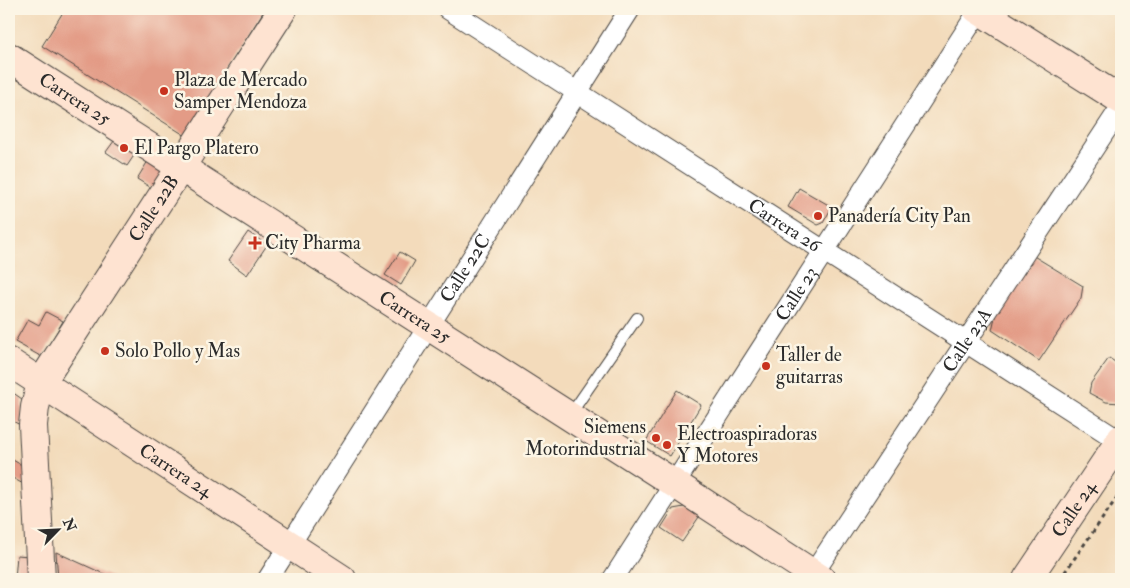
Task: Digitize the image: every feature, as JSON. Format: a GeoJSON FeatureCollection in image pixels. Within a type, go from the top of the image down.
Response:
{"type":"FeatureCollection","features":[{"type":"Feature","properties":{"kind":"street","name":"Calle 22B"},"geometry":{"type":"LineString","coordinates":[[41,579],[33,424],[41,383],[283,9]]}},
{"type":"Feature","properties":{"kind":"street","name":"Carrera 26"},"geometry":{"type":"LineString","coordinates":[[448,9],[965,341],[1121,448]]}},
{"type":"Feature","properties":{"kind":"street","name":"Calle 22C"},"geometry":{"type":"LineString","coordinates":[[268,579],[630,9]]}},
{"type":"Feature","properties":{"kind":"street"},"geometry":{"type":"LineString","coordinates":[[979,9],[1121,100]]}},
{"type":"Feature","properties":{"kind":"street","name":"Calle 23"},"geometry":{"type":"LineString","coordinates":[[613,579],[979,9]]}},
{"type":"Feature","properties":{"kind":"street","name":"Carrera 25"},"geometry":{"type":"LineString","coordinates":[[9,57],[817,577]]}},
{"type":"Feature","properties":{"kind":"street","name":"Calle 23A"},"geometry":{"type":"LineString","coordinates":[[817,577],[965,341],[1121,107]]}},
{"type":"Feature","properties":{"kind":"street","name":"Carrera 24"},"geometry":{"type":"LineString","coordinates":[[9,362],[342,579]]}},
{"type":"Feature","properties":{"kind":"street","name":"Calle 24"},"geometry":{"type":"LineString","coordinates":[[1027,579],[1121,448]]}},
{"type":"Feature","properties":{"kind":"street","name":"Calle 24"},"geometry":{"type":"LineString","coordinates":[[1047,579],[1121,448]]}},
{"type":"Feature","properties":{"kind":"lane"},"geometry":{"type":"LineString","coordinates":[[569,416],[637,318]]}},
{"type":"Feature","properties":{"kind":"path"},"geometry":{"type":"LineString","coordinates":[[1060,579],[1121,492]]}},
{"type":"Feature","properties":{"kind":"building","name":"Plaza de Mercado Samper Mendoza"},"geometry":{"type":"Polygon","coordinates":[[[65,9],[265,9],[186,136],[42,46],[65,9]]]}},
{"type":"Feature","properties":{"kind":"building"},"geometry":{"type":"Polygon","coordinates":[[[117,137],[137,151],[127,166],[106,152],[117,137]]]}},
{"type":"Feature","properties":{"kind":"building"},"geometry":{"type":"Polygon","coordinates":[[[148,161],[164,171],[153,189],[137,179],[148,161]]]}},
{"type":"Feature","properties":{"kind":"building"},"geometry":{"type":"Polygon","coordinates":[[[799,188],[832,207],[823,223],[818,225],[788,207],[799,188]]]}},
{"type":"Feature","properties":{"kind":"building"},"geometry":{"type":"Polygon","coordinates":[[[248,232],[267,245],[247,275],[228,261],[248,232]]]}},
{"type":"Feature","properties":{"kind":"building"},"geometry":{"type":"Polygon","coordinates":[[[400,252],[415,261],[401,285],[385,275],[400,252]]]}},
{"type":"Feature","properties":{"kind":"building"},"geometry":{"type":"Polygon","coordinates":[[[1032,255],[1083,286],[1081,298],[1039,361],[992,330],[996,313],[1032,255]]]}},
{"type":"Feature","properties":{"kind":"building"},"geometry":{"type":"Polygon","coordinates":[[[46,312],[63,321],[42,357],[15,342],[28,319],[39,325],[46,312]]]}},
{"type":"Feature","properties":{"kind":"building"},"geometry":{"type":"Polygon","coordinates":[[[1109,358],[1121,366],[1120,403],[1106,402],[1089,393],[1091,383],[1109,358]]]}},
{"type":"Feature","properties":{"kind":"building"},"geometry":{"type":"Polygon","coordinates":[[[9,390],[22,399],[22,426],[9,419],[9,390]]]}},
{"type":"Feature","properties":{"kind":"building"},"geometry":{"type":"Polygon","coordinates":[[[677,390],[701,405],[670,456],[646,441],[677,390]]]}},
{"type":"Feature","properties":{"kind":"building"},"geometry":{"type":"Polygon","coordinates":[[[11,459],[25,467],[25,485],[9,476],[11,459]]]}},
{"type":"Feature","properties":{"kind":"building"},"geometry":{"type":"Polygon","coordinates":[[[684,507],[699,517],[682,542],[661,528],[673,509],[684,507]]]}},
{"type":"Feature","properties":{"kind":"building"},"geometry":{"type":"Polygon","coordinates":[[[56,552],[115,579],[58,579],[56,552]]]}},
{"type":"Feature","properties":{"kind":"building"},"geometry":{"type":"Polygon","coordinates":[[[17,555],[29,556],[27,579],[15,579],[17,555]]]}},
{"type":"Feature","properties":{"kind":"place","name":"Plaza de Mercado Samper Mendoza"},"geometry":{"type":"Point","coordinates":[164,91]}},
{"type":"Feature","properties":{"kind":"place","name":"El Pargo Platero"},"geometry":{"type":"Point","coordinates":[124,148]}},
{"type":"Feature","properties":{"kind":"place","name":"Panadería City Pan"},"geometry":{"type":"Point","coordinates":[818,216]}},
{"type":"Feature","properties":{"kind":"place","name":"City Pharma"},"geometry":{"type":"Point","coordinates":[255,243]}},
{"type":"Feature","properties":{"kind":"place","name":"Solo Pollo y Mas"},"geometry":{"type":"Point","coordinates":[105,351]}},
{"type":"Feature","properties":{"kind":"place","name":"Taller de guitarras"},"geometry":{"type":"Point","coordinates":[766,366]}},
{"type":"Feature","properties":{"kind":"place","name":"Siemens Motorindustrial"},"geometry":{"type":"Point","coordinates":[656,438]}},
{"type":"Feature","properties":{"kind":"place","name":"Electroaspiradoras Y Motores"},"geometry":{"type":"Point","coordinates":[667,445]}}]}
